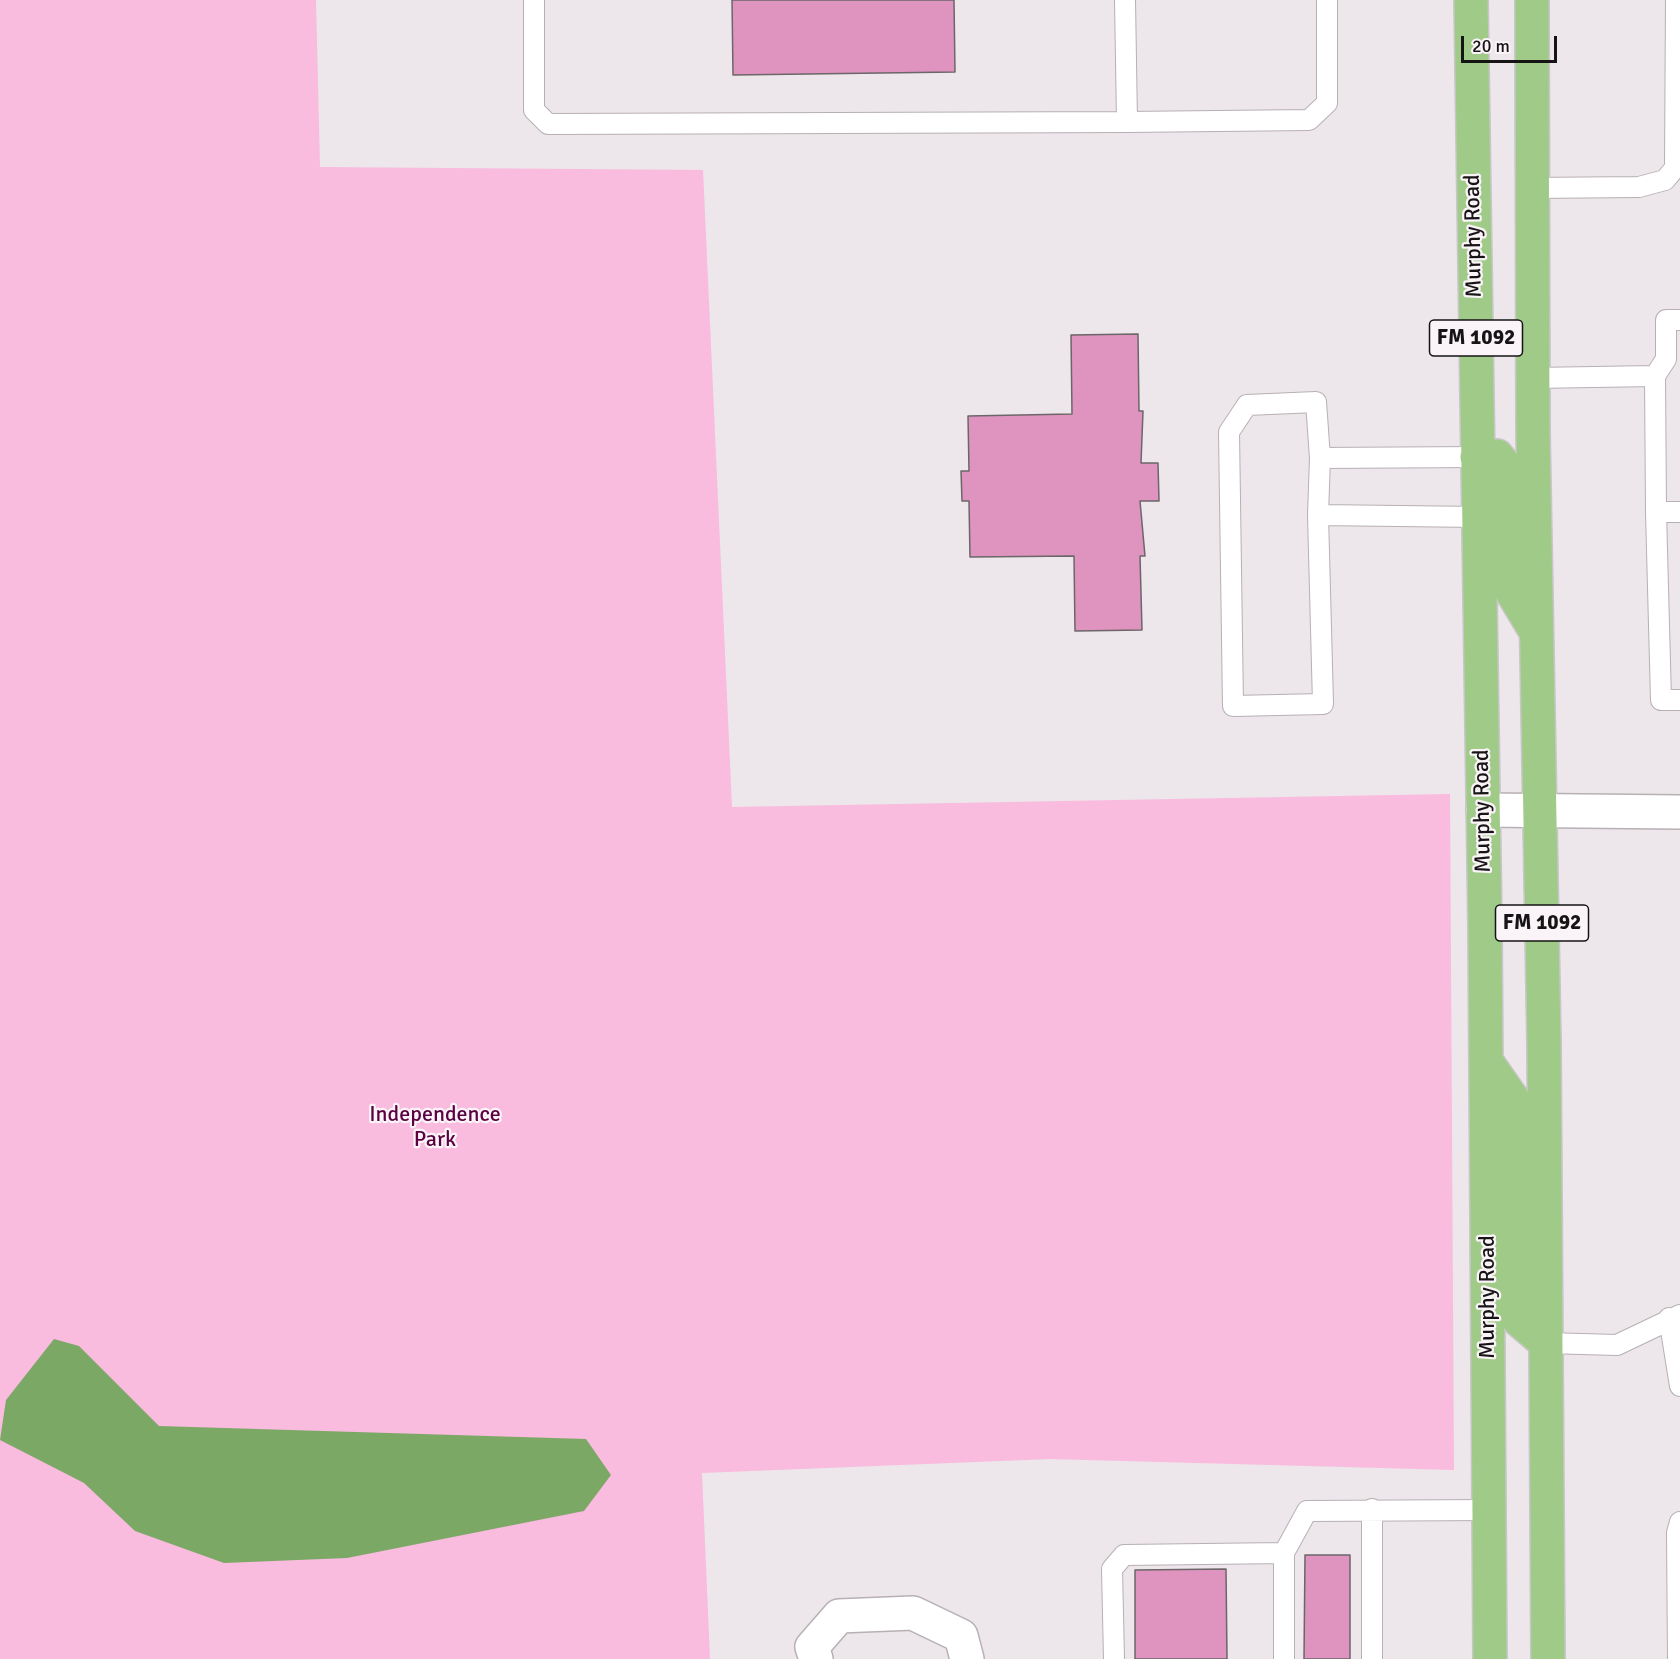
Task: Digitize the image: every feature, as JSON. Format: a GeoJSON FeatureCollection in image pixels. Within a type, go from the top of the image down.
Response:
{"type":"FeatureCollection","features":[{"type":"Feature","properties":{"kind":"main road","name":"Murphy Road"},"geometry":{"type":"LineString","coordinates":[[1472,0],[1484,810],[1490,1659]]}},
{"type":"Feature","properties":{"kind":"main road","name":"FM 1092"},"geometry":{"type":"LineString","coordinates":[[1532,0],[1533,378],[1548,1659]]}},
{"type":"Feature","properties":{"kind":"main road"},"geometry":{"type":"LineString","coordinates":[[1477,457],[1497,456],[1508,470],[1511,590],[1536,631]]}},
{"type":"Feature","properties":{"kind":"main road"},"geometry":{"type":"LineString","coordinates":[[1486,1061],[1516,1104],[1519,1320],[1546,1343]]}},
{"type":"Feature","properties":{"kind":"street"},"geometry":{"type":"LineString","coordinates":[[1484,810],[1680,812]]}},
{"type":"Feature","properties":{"kind":"street"},"geometry":{"type":"LineString","coordinates":[[816,1659],[812,1647],[839,1616],[913,1613],[961,1636],[967,1659]]}},
{"type":"Feature","properties":{"kind":"lane"},"geometry":{"type":"LineString","coordinates":[[534,0],[534,110],[548,124],[1309,120],[1327,103],[1327,0]]}},
{"type":"Feature","properties":{"kind":"lane"},"geometry":{"type":"LineString","coordinates":[[1125,0],[1127,122]]}},
{"type":"Feature","properties":{"kind":"lane"},"geometry":{"type":"LineString","coordinates":[[1533,188],[1639,187],[1665,180],[1675,168],[1676,0]]}},
{"type":"Feature","properties":{"kind":"lane"},"geometry":{"type":"LineString","coordinates":[[1680,320],[1666,320],[1666,359],[1655,376],[1661,700],[1680,700]]}},
{"type":"Feature","properties":{"kind":"lane"},"geometry":{"type":"LineString","coordinates":[[1533,378],[1655,376]]}},
{"type":"Feature","properties":{"kind":"lane"},"geometry":{"type":"LineString","coordinates":[[1316,402],[1320,458],[1318,515],[1323,704],[1233,706],[1228,432],[1247,405],[1316,402]]}},
{"type":"Feature","properties":{"kind":"lane"},"geometry":{"type":"LineString","coordinates":[[1320,458],[1477,457]]}},
{"type":"Feature","properties":{"kind":"lane"},"geometry":{"type":"LineString","coordinates":[[1656,512],[1680,512]]}},
{"type":"Feature","properties":{"kind":"lane"},"geometry":{"type":"LineString","coordinates":[[1318,515],[1479,517]]}},
{"type":"Feature","properties":{"kind":"lane"},"geometry":{"type":"LineString","coordinates":[[1546,1343],[1617,1345],[1675,1317],[1680,1386]]}},
{"type":"Feature","properties":{"kind":"lane"},"geometry":{"type":"LineString","coordinates":[[1372,1509],[1372,1659]]}},
{"type":"Feature","properties":{"kind":"lane"},"geometry":{"type":"LineString","coordinates":[[1284,1659],[1284,1552],[1307,1511],[1490,1510]]}},
{"type":"Feature","properties":{"kind":"lane"},"geometry":{"type":"LineString","coordinates":[[1678,1659],[1677,1533],[1680,1522]]}},
{"type":"Feature","properties":{"kind":"lane"},"geometry":{"type":"LineString","coordinates":[[1114,1659],[1112,1569],[1124,1555],[1284,1552]]}},
{"type":"Feature","properties":{"kind":"green space","name":"Independence Park"},"geometry":{"type":"Polygon","coordinates":[[[0,0],[316,0],[320,167],[703,170],[732,807],[1450,794],[1454,1470],[1050,1459],[702,1473],[710,1659],[0,1659],[0,0]]]}},
{"type":"Feature","properties":{"kind":"shaded area"},"geometry":{"type":"Polygon","coordinates":[[[54,1339],[79,1346],[159,1426],[586,1439],[611,1475],[584,1511],[347,1558],[224,1563],[135,1531],[84,1483],[0,1440],[6,1400],[54,1339]]]}},
{"type":"Feature","properties":{"kind":"building"},"geometry":{"type":"Polygon","coordinates":[[[732,0],[954,0],[955,72],[733,75],[732,0]]]}},
{"type":"Feature","properties":{"kind":"building"},"geometry":{"type":"Polygon","coordinates":[[[1138,334],[1139,411],[1143,411],[1141,463],[1158,463],[1159,501],[1140,501],[1145,556],[1140,556],[1142,630],[1075,631],[1074,556],[970,557],[969,501],[962,501],[961,471],[969,471],[968,416],[1072,414],[1071,335],[1138,334]]]}},
{"type":"Feature","properties":{"kind":"building"},"geometry":{"type":"Polygon","coordinates":[[[1305,1555],[1350,1555],[1350,1659],[1304,1659],[1305,1555]]]}},
{"type":"Feature","properties":{"kind":"building"},"geometry":{"type":"Polygon","coordinates":[[[1226,1569],[1227,1659],[1135,1659],[1135,1570],[1226,1569]]]}}]}
